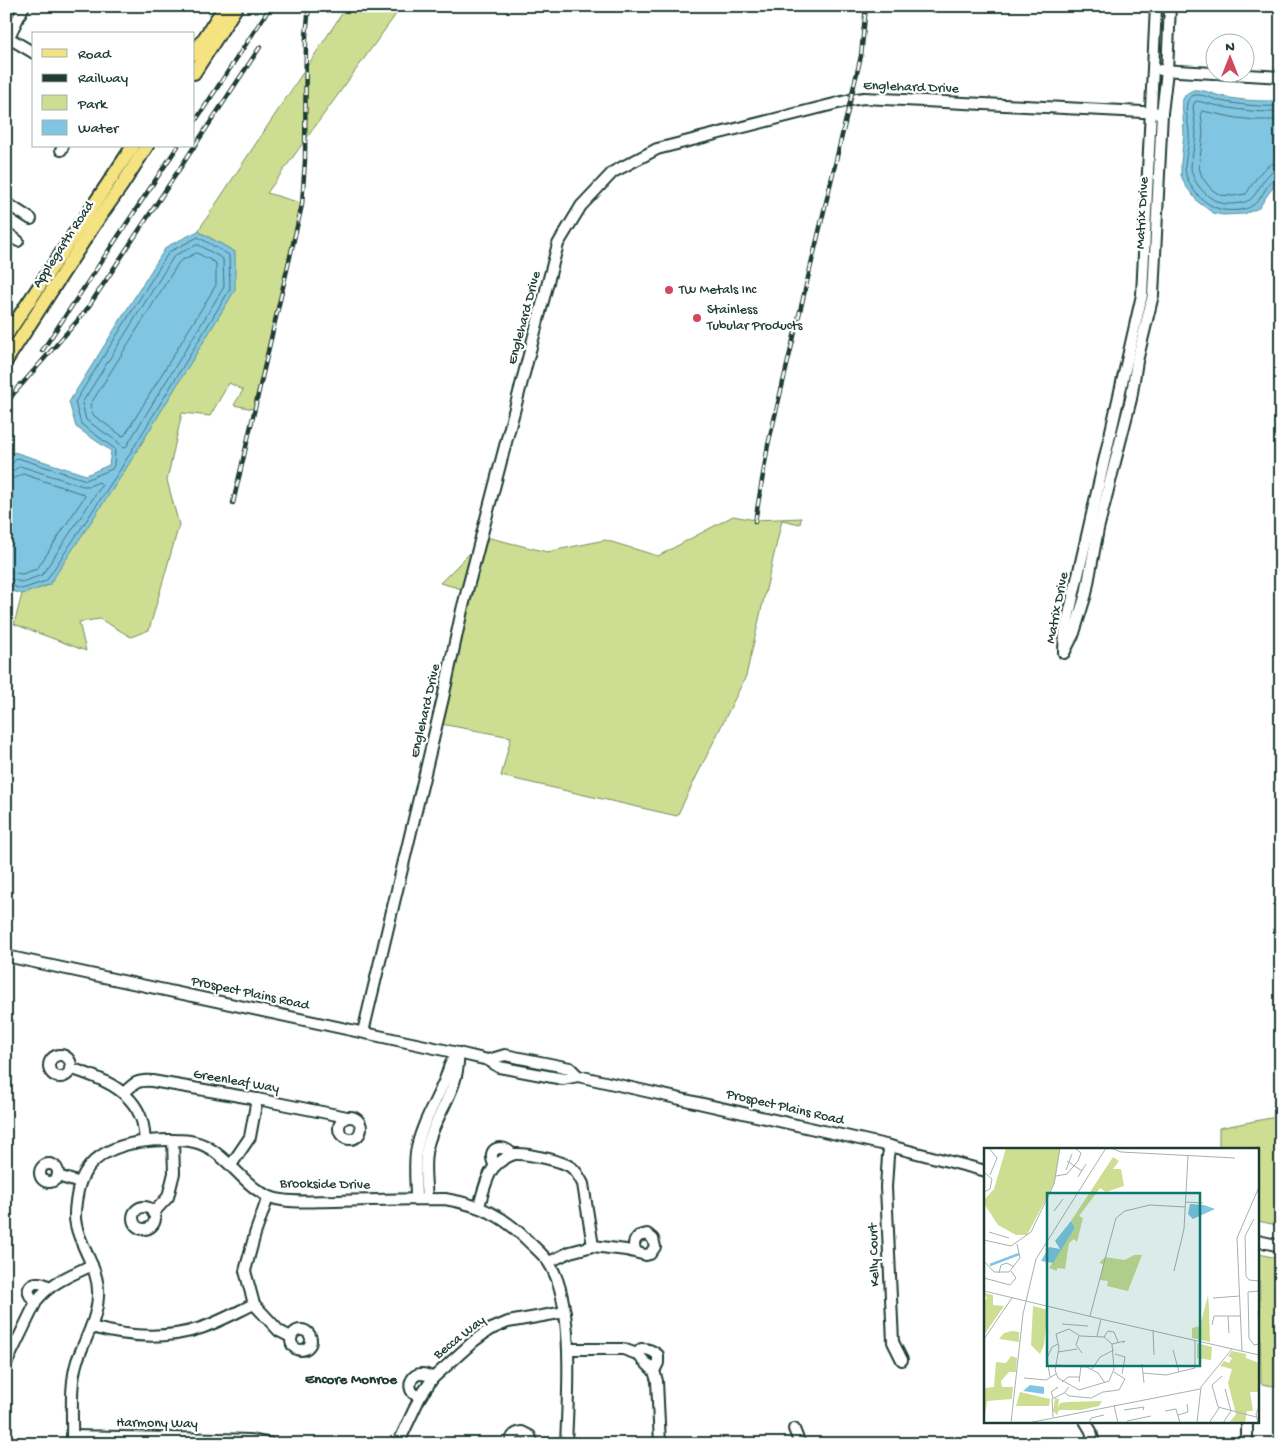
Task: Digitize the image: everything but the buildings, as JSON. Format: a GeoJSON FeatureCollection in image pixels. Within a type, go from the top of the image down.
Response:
{"type":"FeatureCollection","features":[{"type":"Feature","properties":{"kind":"main road"},"geometry":{"type":"LineString","coordinates":[[195,52],[225,6]]}},
{"type":"Feature","properties":{"kind":"main road"},"geometry":{"type":"LineString","coordinates":[[195,71],[237,6]]}},
{"type":"Feature","properties":{"kind":"main road","name":"Applegarth Road"},"geometry":{"type":"LineString","coordinates":[[6,336],[132,148]]}},
{"type":"Feature","properties":{"kind":"main road","name":"Applegarth Road"},"geometry":{"type":"LineString","coordinates":[[6,361],[146,148]]}},
{"type":"Feature","properties":{"kind":"street"},"geometry":{"type":"LineString","coordinates":[[24,6],[7,40],[32,51]]}},
{"type":"Feature","properties":{"kind":"street","name":"Matrix Drive"},"geometry":{"type":"LineString","coordinates":[[1156,6],[1142,295],[1065,632],[1064,653],[1074,633],[1086,594],[1098,529],[1153,295],[1162,113],[1167,71],[1170,6]]}},
{"type":"Feature","properties":{"kind":"street"},"geometry":{"type":"LineString","coordinates":[[1153,70],[1281,77]]}},
{"type":"Feature","properties":{"kind":"street","name":"Englehard Drive"},"geometry":{"type":"LineString","coordinates":[[363,1032],[443,698],[462,610],[558,244],[581,206],[613,172],[657,149],[864,98],[1162,113]]}},
{"type":"Feature","properties":{"kind":"street"},"geometry":{"type":"LineString","coordinates":[[6,203],[32,219]]}},
{"type":"Feature","properties":{"kind":"street"},"geometry":{"type":"LineString","coordinates":[[6,232],[18,241]]}},
{"type":"Feature","properties":{"kind":"street","name":"Prospect Plains Road"},"geometry":{"type":"LineString","coordinates":[[6,956],[488,1060],[505,1054],[570,1068],[578,1076],[890,1146],[984,1170]]}},
{"type":"Feature","properties":{"kind":"street"},"geometry":{"type":"LineString","coordinates":[[421,1199],[426,1149],[457,1072],[458,1053]]}},
{"type":"Feature","properties":{"kind":"street"},"geometry":{"type":"LineString","coordinates":[[70,1068],[108,1082],[124,1093],[141,1117],[145,1141]]}},
{"type":"Feature","properties":{"kind":"street","name":"Greenleaf Way"},"geometry":{"type":"LineString","coordinates":[[124,1093],[133,1084],[141,1080],[257,1099],[346,1117]]}},
{"type":"Feature","properties":{"kind":"street"},"geometry":{"type":"LineString","coordinates":[[231,1165],[250,1137],[257,1099]]}},
{"type":"Feature","properties":{"kind":"street"},"geometry":{"type":"LineString","coordinates":[[153,1214],[168,1198],[174,1173],[174,1140]]}},
{"type":"Feature","properties":{"kind":"street","name":"Brookside Drive"},"geometry":{"type":"LineString","coordinates":[[72,1440],[74,1377],[77,1361],[96,1316],[98,1298],[98,1287],[92,1265],[76,1223],[75,1209],[80,1183],[94,1162],[102,1155],[123,1145],[145,1141],[190,1140],[211,1149],[231,1165],[251,1186],[268,1197],[288,1201],[445,1199],[479,1206],[506,1220],[549,1262],[561,1294],[565,1312],[568,1349],[566,1444]]}},
{"type":"Feature","properties":{"kind":"street","name":"Kelly Court"},"geometry":{"type":"LineString","coordinates":[[890,1146],[886,1187],[892,1342],[902,1360]]}},
{"type":"Feature","properties":{"kind":"street"},"geometry":{"type":"LineString","coordinates":[[479,1206],[495,1166],[512,1154],[524,1154],[563,1163],[571,1167],[579,1175],[583,1184],[594,1246]]}},
{"type":"Feature","properties":{"kind":"street"},"geometry":{"type":"LineString","coordinates":[[58,1176],[80,1183]]}},
{"type":"Feature","properties":{"kind":"street"},"geometry":{"type":"LineString","coordinates":[[268,1197],[245,1271],[254,1304],[279,1331],[291,1337]]}},
{"type":"Feature","properties":{"kind":"street"},"geometry":{"type":"LineString","coordinates":[[1260,1241],[1281,1246]]}},
{"type":"Feature","properties":{"kind":"street"},"geometry":{"type":"LineString","coordinates":[[549,1262],[570,1252],[594,1246],[636,1252]]}},
{"type":"Feature","properties":{"kind":"street"},"geometry":{"type":"LineString","coordinates":[[6,1364],[36,1302],[43,1292],[92,1265]]}},
{"type":"Feature","properties":{"kind":"street"},"geometry":{"type":"LineString","coordinates":[[91,1327],[130,1336],[152,1337],[179,1334],[202,1328],[254,1304]]}},
{"type":"Feature","properties":{"kind":"street","name":"Becca Way"},"geometry":{"type":"LineString","coordinates":[[398,1444],[420,1397],[433,1378],[489,1330],[508,1322],[565,1312]]}},
{"type":"Feature","properties":{"kind":"street"},"geometry":{"type":"LineString","coordinates":[[568,1349],[623,1349],[637,1354],[654,1371],[657,1381],[660,1444]]}},
{"type":"Feature","properties":{"kind":"street","name":"Becca Way"},"geometry":{"type":"LineString","coordinates":[[420,1397],[414,1393],[411,1387],[410,1382],[414,1376],[424,1374],[433,1378]]}},
{"type":"Feature","properties":{"kind":"street"},"geometry":{"type":"LineString","coordinates":[[1086,1422],[1091,1431],[1094,1444]]}},
{"type":"Feature","properties":{"kind":"street"},"geometry":{"type":"LineString","coordinates":[[1247,1422],[1247,1444]]}},
{"type":"Feature","properties":{"kind":"street"},"geometry":{"type":"LineString","coordinates":[[794,1429],[800,1444]]}},
{"type":"Feature","properties":{"kind":"street"},"geometry":{"type":"LineString","coordinates":[[510,1444],[511,1438],[514,1435],[522,1432],[530,1436],[533,1444]]}},
{"type":"Feature","properties":{"kind":"street","name":"Harmony Way"},"geometry":{"type":"LineString","coordinates":[[72,1440],[219,1439],[250,1440],[271,1444]]}},
{"type":"Feature","properties":{"kind":"street"},"geometry":{"type":"LineString","coordinates":[[549,1444],[566,1444]]}},
{"type":"Feature","properties":{"kind":"green space"},"geometry":{"type":"Polygon","coordinates":[[[6,6],[21,6],[6,39],[6,6]]]}},
{"type":"Feature","properties":{"kind":"green space"},"geometry":{"type":"Polygon","coordinates":[[[347,6],[402,6],[267,193],[301,203],[253,409],[234,405],[243,390],[229,383],[210,416],[182,413],[167,480],[179,525],[149,630],[131,637],[100,619],[79,622],[86,651],[14,624],[22,594],[49,585],[235,252],[198,231],[347,6]]]}},
{"type":"Feature","properties":{"kind":"green space"},"geometry":{"type":"Polygon","coordinates":[[[733,516],[755,520],[801,518],[800,524],[782,520],[746,676],[677,816],[501,776],[511,737],[441,724],[473,592],[440,583],[486,537],[547,552],[605,540],[658,556],[733,516]]]}},
{"type":"Feature","properties":{"kind":"green space"},"geometry":{"type":"Polygon","coordinates":[[[1281,1116],[1281,1226],[1260,1221],[1260,1148],[1219,1148],[1219,1128],[1281,1116]]]}},
{"type":"Feature","properties":{"kind":"green space"},"geometry":{"type":"Polygon","coordinates":[[[1260,1254],[1281,1259],[1281,1387],[1261,1384],[1260,1254]]]}},
{"type":"Feature","properties":{"kind":"water"},"geometry":{"type":"Polygon","coordinates":[[[1193,90],[1236,99],[1281,101],[1281,178],[1259,208],[1244,214],[1223,215],[1213,213],[1198,202],[1185,185],[1181,175],[1184,133],[1182,101],[1186,94],[1193,90]]]}},
{"type":"Feature","properties":{"kind":"water"},"geometry":{"type":"Polygon","coordinates":[[[198,231],[235,252],[235,290],[124,472],[49,585],[22,594],[6,589],[6,463],[14,452],[86,475],[109,465],[111,451],[76,427],[69,402],[166,247],[198,231]]]}},
{"type":"Feature","properties":{"kind":"railway"},"geometry":{"type":"LineString","coordinates":[[195,121],[271,6]]}},
{"type":"Feature","properties":{"kind":"railway"},"geometry":{"type":"LineString","coordinates":[[233,503],[302,205],[305,160],[306,36],[309,6]]}},
{"type":"Feature","properties":{"kind":"railway"},"geometry":{"type":"LineString","coordinates":[[755,522],[768,445],[861,56],[866,6]]}},
{"type":"Feature","properties":{"kind":"railway"},"geometry":{"type":"LineString","coordinates":[[195,145],[260,47]]}},
{"type":"Feature","properties":{"kind":"railway"},"geometry":{"type":"LineString","coordinates":[[42,351],[177,148]]}},
{"type":"Feature","properties":{"kind":"railway"},"geometry":{"type":"LineString","coordinates":[[16,391],[85,312],[193,148]]}},
{"type":"Feature","properties":{"kind":"railway"},"geometry":{"type":"LineString","coordinates":[[6,405],[20,384]]}},
{"type":"Feature","properties":{"kind":"place","name":"TW Metals Inc"},"geometry":{"type":"Point","coordinates":[669,290]}},
{"type":"Feature","properties":{"kind":"place","name":"Stainless Tubular Products"},"geometry":{"type":"Point","coordinates":[697,318]}},
{"type":"Feature","properties":{"kind":"district","name":"Encore Monroe"},"geometry":{"type":"Point","coordinates":[351,1380]}}]}
